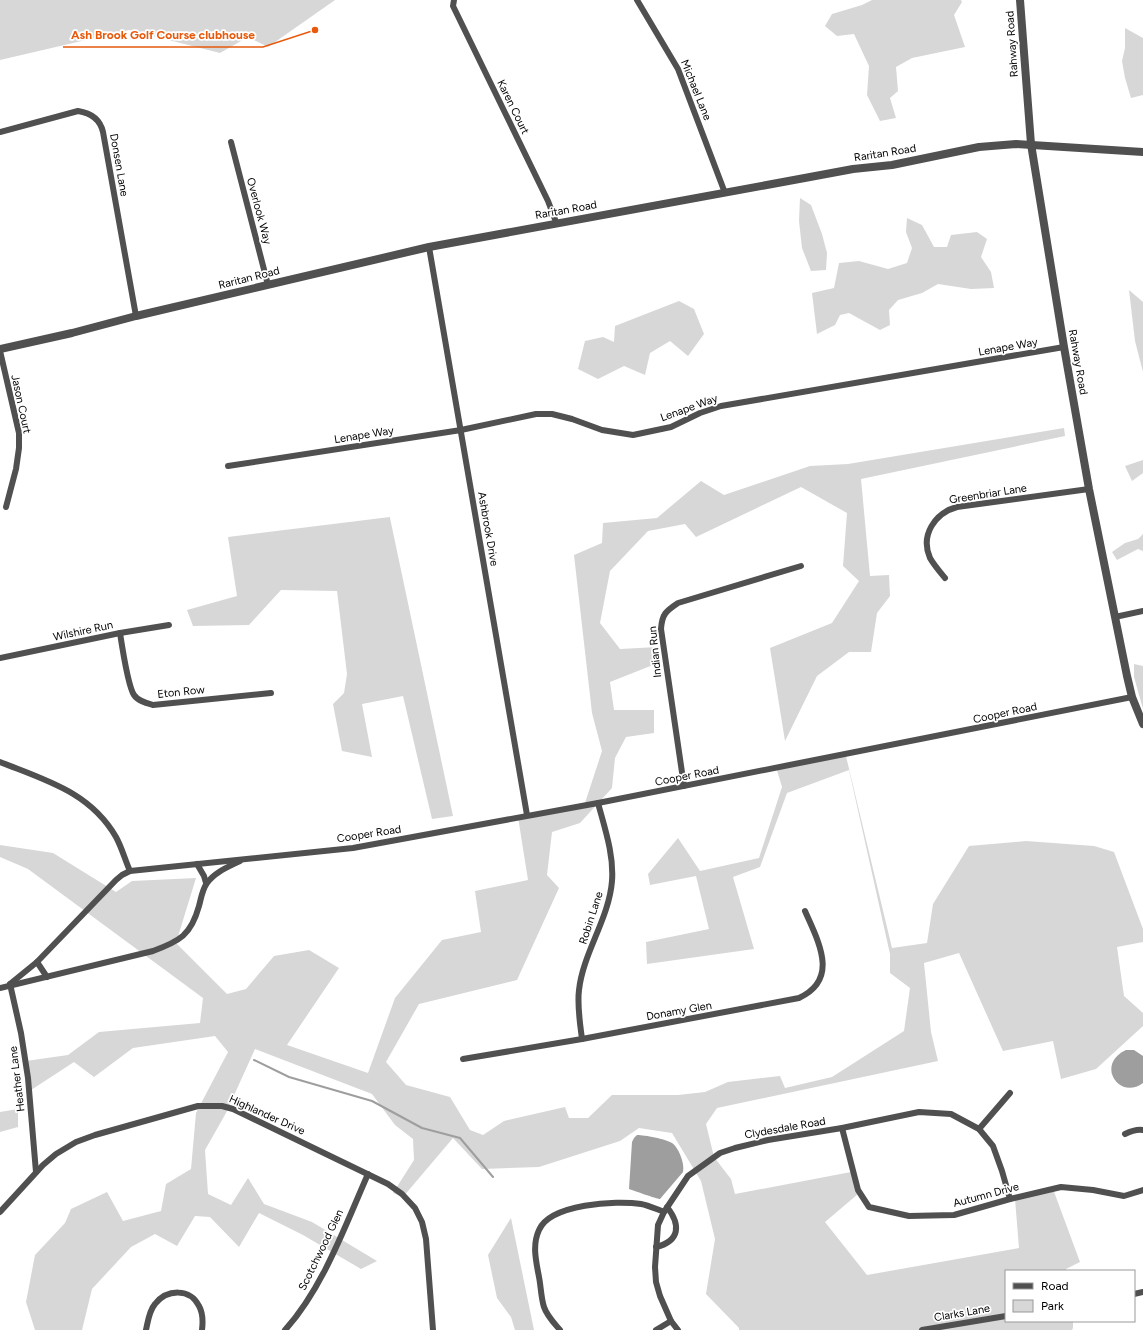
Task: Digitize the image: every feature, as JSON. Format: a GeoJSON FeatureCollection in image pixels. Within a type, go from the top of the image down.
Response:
{"type":"FeatureCollection","features":[{"type":"Feature","properties":{"kind":"street","name":"Karen Court"},"geometry":{"type":"LineString","coordinates":[[454,0],[453,6],[548,201],[556,222]]}},
{"type":"Feature","properties":{"kind":"street","name":"Michael Lane"},"geometry":{"type":"LineString","coordinates":[[637,0],[678,69],[725,193]]}},
{"type":"Feature","properties":{"kind":"street","name":"Rahway Road"},"geometry":{"type":"LineString","coordinates":[[1020,0],[1031,144],[1064,347],[1089,489],[1115,617],[1132,697],[1143,724]]}},
{"type":"Feature","properties":{"kind":"street","name":"Donsen Lane"},"geometry":{"type":"LineString","coordinates":[[0,132],[78,111],[90,114],[98,120],[103,132],[136,316]]}},
{"type":"Feature","properties":{"kind":"street","name":"Overlook Way"},"geometry":{"type":"LineString","coordinates":[[231,142],[268,285]]}},
{"type":"Feature","properties":{"kind":"street","name":"Raritan Road"},"geometry":{"type":"LineString","coordinates":[[0,350],[136,316],[429,247],[556,222],[853,169],[892,165],[979,147],[1031,144],[1143,152]]}},
{"type":"Feature","properties":{"kind":"street","name":"Ashbrook Drive"},"geometry":{"type":"LineString","coordinates":[[429,247],[527,815]]}},
{"type":"Feature","properties":{"kind":"street","name":"Lenape Way"},"geometry":{"type":"LineString","coordinates":[[228,466],[461,430],[536,414],[552,414],[572,419],[602,430],[633,435],[671,427],[721,406],[1064,347]]}},
{"type":"Feature","properties":{"kind":"street","name":"Jason Court"},"geometry":{"type":"LineString","coordinates":[[0,350],[19,433],[19,448],[16,469],[6,507]]}},
{"type":"Feature","properties":{"kind":"street","name":"Greenbriar Lane"},"geometry":{"type":"LineString","coordinates":[[945,578],[930,558],[927,544],[929,529],[943,512],[957,507],[1089,489]]}},
{"type":"Feature","properties":{"kind":"street","name":"Indian Run"},"geometry":{"type":"LineString","coordinates":[[684,786],[660,629],[662,618],[667,610],[678,603],[801,566]]}},
{"type":"Feature","properties":{"kind":"street"},"geometry":{"type":"LineString","coordinates":[[1115,617],[1143,611]]}},
{"type":"Feature","properties":{"kind":"street","name":"Wilshire Run"},"geometry":{"type":"LineString","coordinates":[[0,658],[120,633],[169,625]]}},
{"type":"Feature","properties":{"kind":"street","name":"Eton Row"},"geometry":{"type":"LineString","coordinates":[[120,633],[129,681],[134,694],[145,703],[153,705],[271,693]]}},
{"type":"Feature","properties":{"kind":"street","name":"Cooper Road"},"geometry":{"type":"LineString","coordinates":[[10,984],[37,962],[116,880],[122,875],[130,872],[353,848],[598,803],[1132,697]]}},
{"type":"Feature","properties":{"kind":"street"},"geometry":{"type":"LineString","coordinates":[[0,762],[62,787],[89,804],[101,816],[116,838],[130,872]]}},
{"type":"Feature","properties":{"kind":"street","name":"Robin Lane"},"geometry":{"type":"LineString","coordinates":[[582,1038],[578,1008],[579,990],[583,972],[609,900],[612,882],[613,861],[598,803]]}},
{"type":"Feature","properties":{"kind":"street","name":"Cooper Road"},"geometry":{"type":"LineString","coordinates":[[0,988],[10,984],[47,977],[153,951],[179,939],[190,929],[195,919],[203,889],[206,884],[220,871],[244,859]]}},
{"type":"Feature","properties":{"kind":"street"},"geometry":{"type":"LineString","coordinates":[[197,864],[204,876],[206,884]]}},
{"type":"Feature","properties":{"kind":"street","name":"Donamy Glen"},"geometry":{"type":"LineString","coordinates":[[463,1059],[790,1001],[802,997],[815,986],[823,967],[821,949],[805,911]]}},
{"type":"Feature","properties":{"kind":"street"},"geometry":{"type":"LineString","coordinates":[[37,962],[47,977]]}},
{"type":"Feature","properties":{"kind":"street","name":"Heather Lane"},"geometry":{"type":"LineString","coordinates":[[10,984],[21,1033],[28,1078],[36,1172]]}},
{"type":"Feature","properties":{"kind":"street"},"geometry":{"type":"LineString","coordinates":[[979,1129],[1010,1093]]}},
{"type":"Feature","properties":{"kind":"street","name":"Highlander Drive"},"geometry":{"type":"LineString","coordinates":[[0,1212],[36,1172],[56,1154],[76,1142],[95,1135],[198,1106],[222,1106],[233,1109],[368,1174],[388,1184],[402,1194],[415,1208],[422,1222],[426,1239],[433,1330]]}},
{"type":"Feature","properties":{"kind":"street","name":"Clydesdale Road"},"geometry":{"type":"LineString","coordinates":[[678,1330],[671,1321],[660,1296],[656,1282],[655,1267],[658,1225],[665,1209],[688,1176],[720,1153],[768,1140],[842,1128],[918,1112],[951,1114],[979,1129],[993,1146],[1010,1199]]}},
{"type":"Feature","properties":{"kind":"street","name":"Autumn Drive"},"geometry":{"type":"LineString","coordinates":[[842,1128],[858,1190],[869,1207],[909,1216],[954,1215],[1010,1199],[1061,1187],[1093,1190],[1124,1196],[1143,1190]]}},
{"type":"Feature","properties":{"kind":"street"},"geometry":{"type":"LineString","coordinates":[[1125,1134],[1131,1131],[1143,1130]]}},
{"type":"Feature","properties":{"kind":"street","name":"Scotchwood Glen"},"geometry":{"type":"LineString","coordinates":[[285,1330],[298,1314],[317,1285],[368,1174]]}},
{"type":"Feature","properties":{"kind":"street"},"geometry":{"type":"LineString","coordinates":[[560,1330],[544,1308],[535,1257],[535,1241],[539,1228],[552,1215],[579,1207],[614,1202],[642,1204],[665,1209],[672,1214],[676,1223],[676,1232],[673,1239],[656,1247]]}},
{"type":"Feature","properties":{"kind":"street"},"geometry":{"type":"LineString","coordinates":[[146,1330],[150,1312],[154,1304],[159,1299],[169,1294],[180,1292],[186,1293],[192,1297],[200,1307],[203,1318],[202,1330]]}},
{"type":"Feature","properties":{"kind":"street","name":"Clarks Lane"},"geometry":{"type":"LineString","coordinates":[[922,1330],[1005,1316]]}},
{"type":"Feature","properties":{"kind":"street"},"geometry":{"type":"LineString","coordinates":[[656,1330],[671,1321]]}},
{"type":"Feature","properties":{"kind":"green space"},"geometry":{"type":"Polygon","coordinates":[[[0,0],[335,0],[268,47],[248,37],[220,53],[129,30],[0,60],[0,0]]]}},
{"type":"Feature","properties":{"kind":"green space"},"geometry":{"type":"Polygon","coordinates":[[[872,0],[961,0],[962,2],[954,15],[965,47],[912,58],[896,67],[898,91],[890,98],[896,118],[880,121],[867,95],[869,66],[854,34],[837,36],[825,26],[832,14],[862,5],[872,0]]]}},
{"type":"Feature","properties":{"kind":"green space"},"geometry":{"type":"Polygon","coordinates":[[[1125,28],[1143,38],[1143,95],[1131,98],[1122,61],[1125,48],[1125,28]]]}},
{"type":"Feature","properties":{"kind":"green space"},"geometry":{"type":"Polygon","coordinates":[[[800,198],[811,205],[822,234],[827,253],[826,270],[811,271],[802,248],[799,221],[800,198]]]}},
{"type":"Feature","properties":{"kind":"green space"},"geometry":{"type":"Polygon","coordinates":[[[907,218],[922,225],[934,247],[947,247],[951,235],[977,232],[987,239],[981,257],[991,272],[994,288],[971,289],[938,284],[922,293],[898,300],[889,310],[890,325],[880,330],[849,313],[840,315],[835,325],[817,334],[812,293],[834,288],[839,263],[859,261],[888,269],[907,263],[912,248],[906,232],[907,218]]]}},
{"type":"Feature","properties":{"kind":"green space"},"geometry":{"type":"Polygon","coordinates":[[[1129,290],[1143,302],[1143,372],[1135,341],[1129,290]]]}},
{"type":"Feature","properties":{"kind":"green space"},"geometry":{"type":"Polygon","coordinates":[[[679,301],[694,309],[704,334],[688,356],[670,341],[650,353],[645,375],[624,366],[598,379],[578,369],[585,341],[603,337],[614,342],[615,326],[679,301]]]}},
{"type":"Feature","properties":{"kind":"green space"},"geometry":{"type":"Polygon","coordinates":[[[1064,428],[1065,436],[861,479],[870,576],[889,575],[890,596],[877,613],[871,652],[849,652],[817,676],[785,741],[770,648],[832,623],[859,581],[843,566],[847,513],[801,487],[696,537],[685,524],[648,531],[610,571],[600,623],[620,649],[658,647],[658,663],[610,682],[614,710],[654,710],[654,733],[626,737],[615,758],[612,788],[580,823],[552,832],[547,875],[559,888],[517,980],[419,1004],[386,1062],[406,1085],[450,1097],[470,1130],[483,1135],[504,1121],[565,1107],[569,1118],[588,1118],[612,1095],[678,1095],[705,1092],[728,1082],[780,1076],[785,1088],[832,1077],[904,1031],[910,988],[890,973],[890,954],[849,770],[787,793],[760,867],[733,877],[754,949],[647,964],[646,942],[709,929],[696,876],[650,885],[648,874],[678,838],[700,871],[759,858],[782,787],[776,767],[845,752],[892,948],[927,943],[933,904],[969,846],[1026,841],[1094,846],[1114,852],[1143,929],[1143,942],[1117,947],[1124,996],[1143,1013],[1143,1026],[1096,1069],[1061,1079],[1053,1041],[1003,1051],[959,953],[924,963],[931,1032],[938,1061],[717,1108],[706,1124],[714,1157],[731,1179],[735,1194],[851,1172],[858,1194],[825,1222],[867,1275],[1019,1248],[1015,1199],[1053,1189],[1080,1262],[1066,1270],[1005,1270],[1005,1322],[1073,1322],[1072,1330],[739,1330],[739,1328],[706,1294],[715,1239],[701,1181],[672,1133],[639,1128],[620,1141],[539,1167],[482,1169],[453,1138],[403,1197],[393,1193],[414,1160],[413,1139],[395,1125],[372,1094],[255,1049],[226,1113],[205,1150],[208,1194],[231,1205],[248,1178],[264,1204],[312,1222],[377,1261],[361,1269],[303,1235],[259,1213],[239,1247],[210,1217],[195,1216],[177,1246],[155,1234],[131,1247],[92,1289],[82,1330],[35,1330],[26,1302],[35,1255],[65,1223],[71,1209],[107,1192],[123,1221],[161,1211],[166,1184],[191,1169],[196,1113],[228,1052],[215,1036],[133,1048],[94,1077],[74,1062],[28,1092],[26,1061],[68,1055],[99,1032],[200,1023],[203,998],[28,869],[0,857],[0,845],[53,853],[116,892],[132,881],[196,878],[176,943],[227,994],[246,989],[274,956],[309,950],[339,968],[287,1045],[368,1073],[395,998],[442,940],[481,932],[475,891],[528,880],[518,817],[584,806],[602,751],[592,713],[574,555],[602,543],[603,523],[657,518],[701,481],[724,495],[810,466],[848,464],[1064,428]]]}},
{"type":"Feature","properties":{"kind":"green space"},"geometry":{"type":"Polygon","coordinates":[[[1143,460],[1143,473],[1132,481],[1125,466],[1143,460]]]}},
{"type":"Feature","properties":{"kind":"green space"},"geometry":{"type":"Polygon","coordinates":[[[390,517],[453,816],[432,819],[403,696],[362,704],[372,757],[342,751],[333,704],[344,693],[347,674],[337,591],[281,590],[249,625],[193,626],[187,610],[237,596],[228,537],[390,517]]]}},
{"type":"Feature","properties":{"kind":"green space"},"geometry":{"type":"Polygon","coordinates":[[[1143,534],[1143,551],[1138,549],[1117,560],[1112,552],[1125,543],[1138,539],[1143,534]]]}},
{"type":"Feature","properties":{"kind":"green space"},"geometry":{"type":"Polygon","coordinates":[[[1134,664],[1143,666],[1143,709],[1134,677],[1134,664]]]}},
{"type":"Feature","properties":{"kind":"green space"},"geometry":{"type":"Polygon","coordinates":[[[18,1109],[18,1127],[0,1132],[0,1112],[18,1109]]]}},
{"type":"Feature","properties":{"kind":"green space"},"geometry":{"type":"Polygon","coordinates":[[[511,1218],[534,1330],[515,1330],[511,1317],[497,1298],[488,1255],[511,1218]]]}},
{"type":"Feature","properties":{"kind":"shaded area"},"geometry":{"type":"Polygon","coordinates":[[[1126,1050],[1134,1050],[1143,1056],[1143,1083],[1134,1087],[1126,1087],[1119,1084],[1111,1071],[1112,1064],[1117,1056],[1126,1050]]]}},
{"type":"Feature","properties":{"kind":"shaded area"},"geometry":{"type":"Polygon","coordinates":[[[637,1135],[665,1140],[672,1143],[675,1145],[681,1156],[683,1172],[660,1199],[629,1189],[632,1142],[637,1135]]]}},
{"type":"Feature","properties":{"kind":"waterway"},"geometry":{"type":"LineString","coordinates":[[254,1060],[289,1077],[372,1101],[422,1128],[460,1138],[493,1177]]}},
{"type":"Feature","properties":{"kind":"place","name":"Ash Brook Golf Course clubhouse"},"geometry":{"type":"Point","coordinates":[315,30]}}]}
